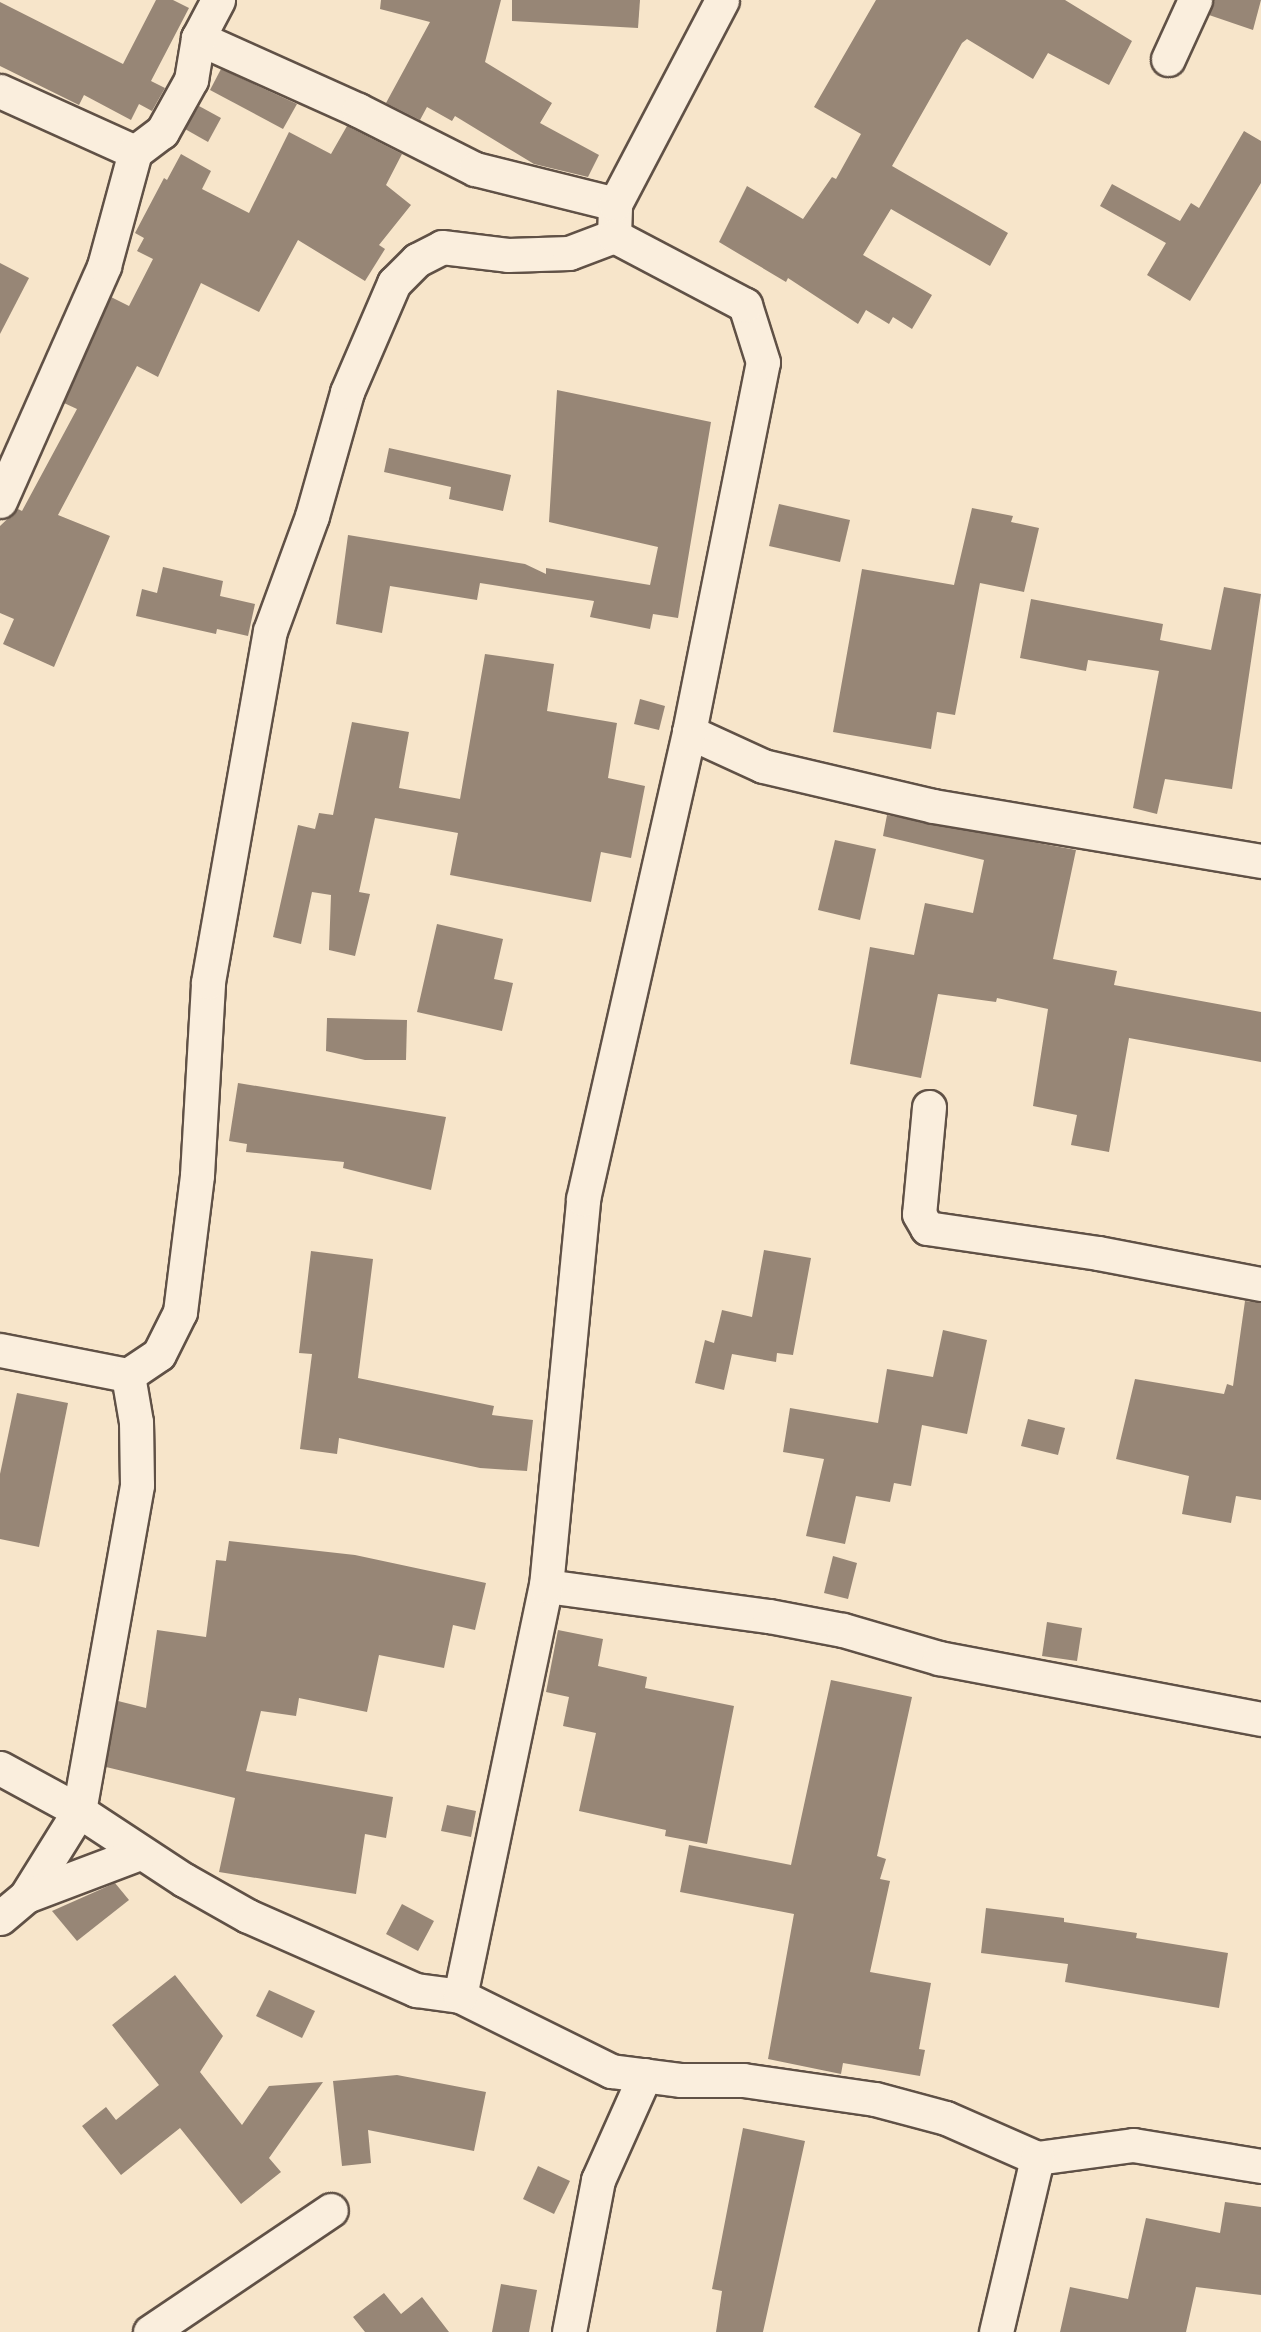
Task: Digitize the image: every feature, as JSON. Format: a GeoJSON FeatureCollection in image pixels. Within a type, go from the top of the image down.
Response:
{"type":"FeatureCollection","features":[{"type":"Feature","properties":{"kind":"street"},"geometry":{"type":"LineString","coordinates":[[0,501],[104,266],[135,152],[162,132],[191,80],[198,38],[218,0]]}},
{"type":"Feature","properties":{"kind":"street"},"geometry":{"type":"LineString","coordinates":[[0,1350],[128,1375],[159,1354],[180,1312],[197,1175],[208,982],[270,631],[312,516],[347,392],[394,283],[417,260],[442,247],[508,255],[569,253],[615,220],[722,0]]}},
{"type":"Feature","properties":{"kind":"street"},"geometry":{"type":"LineString","coordinates":[[1168,59],[1195,0]]}},
{"type":"Feature","properties":{"kind":"street"},"geometry":{"type":"LineString","coordinates":[[198,38],[475,169],[615,220],[745,305],[763,362],[690,733],[583,1199],[546,1586],[460,1996]]}},
{"type":"Feature","properties":{"kind":"street"},"geometry":{"type":"LineString","coordinates":[[0,91],[135,152]]}},
{"type":"Feature","properties":{"kind":"street"},"geometry":{"type":"LineString","coordinates":[[690,733],[763,766],[933,806],[1261,862]]}},
{"type":"Feature","properties":{"kind":"street"},"geometry":{"type":"LineString","coordinates":[[929,1107],[919,1214],[927,1228],[1098,1253],[1261,1284]]}},
{"type":"Feature","properties":{"kind":"street"},"geometry":{"type":"LineString","coordinates":[[0,1918],[26,1896],[79,1811],[137,1485],[136,1422],[128,1375]]}},
{"type":"Feature","properties":{"kind":"street"},"geometry":{"type":"LineString","coordinates":[[546,1586],[769,1616],[843,1630],[939,1658],[1261,1719]]}},
{"type":"Feature","properties":{"kind":"street"},"geometry":{"type":"LineString","coordinates":[[0,1768],[79,1811],[141,1853],[248,1916],[322,1952],[416,1990],[460,1996],[611,2071],[743,2080],[875,2099],[946,2118],[1037,2158],[1133,2145],[1261,2166]]}},
{"type":"Feature","properties":{"kind":"street"},"geometry":{"type":"LineString","coordinates":[[26,1896],[141,1853]]}},
{"type":"Feature","properties":{"kind":"street"},"geometry":{"type":"LineString","coordinates":[[569,2332],[598,2180],[645,2074]]}},
{"type":"Feature","properties":{"kind":"street"},"geometry":{"type":"LineString","coordinates":[[996,2332],[1037,2158]]}},
{"type":"Feature","properties":{"kind":"street"},"geometry":{"type":"LineString","coordinates":[[150,2332],[331,2210]]}},
{"type":"Feature","properties":{"kind":"building"},"geometry":{"type":"Polygon","coordinates":[[[156,0],[173,0],[189,8],[151,81],[165,88],[152,111],[139,104],[131,120],[84,95],[79,105],[0,66],[0,2],[123,64],[156,0]]]}},
{"type":"Feature","properties":{"kind":"building"},"geometry":{"type":"Polygon","coordinates":[[[381,0],[501,0],[485,62],[552,103],[540,123],[599,155],[588,177],[534,164],[455,116],[452,121],[427,107],[420,120],[386,103],[430,22],[380,9],[381,0]]]}},
{"type":"Feature","properties":{"kind":"building"},"geometry":{"type":"Polygon","coordinates":[[[512,0],[640,0],[638,28],[512,21],[512,0]]]}},
{"type":"Feature","properties":{"kind":"building"},"geometry":{"type":"Polygon","coordinates":[[[876,0],[1065,0],[1132,41],[1109,85],[1048,53],[1033,79],[967,39],[962,43],[892,166],[1008,233],[990,266],[891,209],[863,255],[932,295],[912,329],[893,317],[889,324],[866,310],[858,324],[788,278],[786,282],[719,242],[747,186],[803,219],[832,177],[836,179],[861,134],[814,107],[876,0]]]}},
{"type":"Feature","properties":{"kind":"building"},"geometry":{"type":"Polygon","coordinates":[[[1214,0],[1261,0],[1253,30],[1209,15],[1214,0]]]}},
{"type":"Feature","properties":{"kind":"building"},"geometry":{"type":"Polygon","coordinates":[[[221,69],[297,104],[283,129],[210,90],[221,69]]]}},
{"type":"Feature","properties":{"kind":"building"},"geometry":{"type":"Polygon","coordinates":[[[199,106],[221,118],[208,142],[185,129],[199,106]]]}},
{"type":"Feature","properties":{"kind":"building"},"geometry":{"type":"Polygon","coordinates":[[[347,126],[402,154],[386,185],[411,205],[379,245],[385,249],[365,281],[298,240],[259,312],[201,283],[158,377],[137,366],[58,515],[110,536],[54,667],[3,644],[14,619],[0,613],[0,526],[18,509],[22,511],[77,409],[64,403],[111,297],[129,306],[153,259],[137,251],[144,238],[135,233],[164,178],[167,180],[181,154],[211,171],[202,189],[249,213],[289,132],[331,154],[347,126]]]}},
{"type":"Feature","properties":{"kind":"building"},"geometry":{"type":"Polygon","coordinates":[[[1244,131],[1261,141],[1261,183],[1190,301],[1147,275],[1166,243],[1100,206],[1112,184],[1180,221],[1191,203],[1199,208],[1244,131]]]}},
{"type":"Feature","properties":{"kind":"building"},"geometry":{"type":"Polygon","coordinates":[[[0,263],[29,278],[0,334],[0,263]]]}},
{"type":"Feature","properties":{"kind":"building"},"geometry":{"type":"Polygon","coordinates":[[[557,390],[711,422],[678,618],[653,614],[650,629],[590,617],[594,601],[480,583],[477,600],[390,586],[382,633],[336,624],[348,535],[525,564],[546,574],[546,568],[650,585],[658,547],[549,522],[557,390]]]}},
{"type":"Feature","properties":{"kind":"building"},"geometry":{"type":"Polygon","coordinates":[[[389,448],[511,475],[503,511],[449,499],[451,487],[384,472],[389,448]]]}},
{"type":"Feature","properties":{"kind":"building"},"geometry":{"type":"Polygon","coordinates":[[[779,504],[850,520],[840,562],[769,546],[779,504]]]}},
{"type":"Feature","properties":{"kind":"building"},"geometry":{"type":"Polygon","coordinates":[[[972,508],[1013,516],[1011,522],[1039,528],[1024,592],[980,583],[955,715],[937,712],[931,749],[833,732],[862,569],[954,585],[972,508]]]}},
{"type":"Feature","properties":{"kind":"building"},"geometry":{"type":"Polygon","coordinates":[[[163,567],[223,581],[220,596],[255,604],[248,636],[217,629],[216,634],[136,616],[142,589],[157,593],[163,567]]]}},
{"type":"Feature","properties":{"kind":"building"},"geometry":{"type":"Polygon","coordinates":[[[1224,587],[1261,594],[1232,789],[1165,779],[1157,814],[1133,808],[1159,671],[1088,660],[1086,671],[1020,658],[1031,599],[1163,624],[1160,640],[1211,650],[1224,587]]]}},
{"type":"Feature","properties":{"kind":"building"},"geometry":{"type":"Polygon","coordinates":[[[485,654],[554,664],[547,711],[617,723],[608,778],[645,786],[631,858],[601,852],[591,902],[450,875],[458,833],[375,818],[359,892],[370,894],[355,956],[329,950],[331,895],[312,892],[301,944],[273,937],[298,825],[315,829],[319,813],[333,815],[352,722],[409,732],[399,788],[460,799],[485,654]]]}},
{"type":"Feature","properties":{"kind":"building"},"geometry":{"type":"Polygon","coordinates":[[[640,699],[665,706],[659,730],[634,724],[640,699]]]}},
{"type":"Feature","properties":{"kind":"building"},"geometry":{"type":"Polygon","coordinates":[[[887,815],[1076,850],[1053,959],[1117,971],[1114,985],[1261,1012],[1261,1062],[1129,1038],[1109,1152],[1071,1145],[1077,1115],[1033,1106],[1048,1009],[997,998],[996,1002],[938,994],[921,1078],[850,1064],[870,947],[914,955],[925,903],[973,913],[984,860],[883,836],[887,815]]]}},
{"type":"Feature","properties":{"kind":"building"},"geometry":{"type":"Polygon","coordinates":[[[835,840],[876,849],[860,920],[818,910],[835,840]]]}},
{"type":"Feature","properties":{"kind":"building"},"geometry":{"type":"Polygon","coordinates":[[[437,924],[503,939],[494,979],[513,983],[502,1031],[417,1012],[437,924]]]}},
{"type":"Feature","properties":{"kind":"building"},"geometry":{"type":"Polygon","coordinates":[[[327,1018],[407,1020],[406,1060],[365,1060],[326,1051],[327,1018]]]}},
{"type":"Feature","properties":{"kind":"building"},"geometry":{"type":"Polygon","coordinates":[[[238,1083],[446,1117],[431,1190],[343,1168],[344,1162],[246,1152],[247,1144],[229,1141],[238,1083]]]}},
{"type":"Feature","properties":{"kind":"building"},"geometry":{"type":"Polygon","coordinates":[[[764,1250],[811,1258],[793,1355],[777,1353],[776,1362],[732,1354],[724,1390],[695,1383],[705,1340],[714,1343],[722,1310],[752,1317],[764,1250]]]}},
{"type":"Feature","properties":{"kind":"building"},"geometry":{"type":"Polygon","coordinates":[[[311,1251],[373,1259],[358,1378],[494,1406],[492,1415],[533,1420],[527,1471],[480,1468],[339,1438],[337,1454],[300,1449],[312,1354],[299,1353],[311,1251]]]}},
{"type":"Feature","properties":{"kind":"building"},"geometry":{"type":"Polygon","coordinates":[[[1245,1301],[1261,1303],[1261,1500],[1236,1496],[1231,1523],[1182,1514],[1189,1476],[1116,1459],[1135,1379],[1224,1394],[1227,1384],[1233,1386],[1245,1301]]]}},
{"type":"Feature","properties":{"kind":"building"},"geometry":{"type":"Polygon","coordinates":[[[943,1330],[987,1340],[967,1434],[922,1425],[911,1486],[894,1483],[890,1502],[856,1496],[845,1544],[806,1536],[824,1459],[783,1452],[790,1408],[878,1423],[887,1369],[933,1377],[943,1330]]]}},
{"type":"Feature","properties":{"kind":"building"},"geometry":{"type":"Polygon","coordinates":[[[17,1393],[68,1403],[39,1547],[0,1539],[0,1474],[17,1393]]]}},
{"type":"Feature","properties":{"kind":"building"},"geometry":{"type":"Polygon","coordinates":[[[1028,1419],[1065,1428],[1058,1455],[1021,1446],[1028,1419]]]}},
{"type":"Feature","properties":{"kind":"building"},"geometry":{"type":"Polygon","coordinates":[[[229,1541],[355,1555],[486,1583],[475,1630],[453,1625],[444,1668],[379,1655],[367,1712],[299,1698],[296,1716],[261,1711],[246,1771],[393,1797],[386,1838],[365,1834],[356,1894],[219,1872],[235,1798],[106,1767],[118,1701],[146,1708],[157,1630],[206,1637],[216,1560],[226,1561],[229,1541]]]}},
{"type":"Feature","properties":{"kind":"building"},"geometry":{"type":"Polygon","coordinates":[[[833,1556],[857,1563],[848,1599],[824,1593],[833,1556]]]}},
{"type":"Feature","properties":{"kind":"building"},"geometry":{"type":"Polygon","coordinates":[[[1047,1622],[1082,1628],[1077,1661],[1042,1656],[1047,1622]]]}},
{"type":"Feature","properties":{"kind":"building"},"geometry":{"type":"Polygon","coordinates":[[[558,1630],[603,1639],[598,1666],[647,1677],[645,1688],[734,1706],[707,1844],[665,1836],[666,1830],[579,1811],[596,1733],[563,1726],[569,1697],[546,1692],[558,1630]]]}},
{"type":"Feature","properties":{"kind":"building"},"geometry":{"type":"Polygon","coordinates":[[[831,1680],[912,1697],[877,1856],[886,1859],[880,1879],[890,1881],[870,1972],[931,1983],[919,2049],[925,2050],[920,2076],[843,2063],[841,2074],[768,2059],[794,1914],[680,1892],[689,1845],[791,1865],[831,1680]]]}},
{"type":"Feature","properties":{"kind":"building"},"geometry":{"type":"Polygon","coordinates":[[[447,1805],[476,1811],[471,1837],[441,1831],[447,1805]]]}},
{"type":"Feature","properties":{"kind":"building"},"geometry":{"type":"Polygon","coordinates":[[[115,1883],[129,1900],[77,1941],[52,1911],[115,1883]]]}},
{"type":"Feature","properties":{"kind":"building"},"geometry":{"type":"Polygon","coordinates":[[[402,1904],[434,1921],[418,1951],[386,1934],[402,1904]]]}},
{"type":"Feature","properties":{"kind":"building"},"geometry":{"type":"Polygon","coordinates":[[[986,1908],[1064,1918],[1064,1922],[1137,1933],[1136,1938],[1228,1953],[1219,2008],[1065,1982],[1068,1964],[981,1953],[986,1908]]]}},
{"type":"Feature","properties":{"kind":"building"},"geometry":{"type":"Polygon","coordinates":[[[175,1975],[223,2036],[200,2072],[242,2125],[269,2086],[323,2082],[269,2158],[281,2172],[241,2204],[180,2128],[121,2175],[82,2126],[106,2107],[116,2120],[159,2085],[112,2025],[175,1975]]]}},
{"type":"Feature","properties":{"kind":"building"},"geometry":{"type":"Polygon","coordinates":[[[269,1990],[315,2011],[302,2038],[256,2016],[269,1990]]]}},
{"type":"Feature","properties":{"kind":"building"},"geometry":{"type":"Polygon","coordinates":[[[397,2075],[486,2092],[474,2151],[368,2130],[371,2163],[342,2166],[333,2081],[397,2075]]]}},
{"type":"Feature","properties":{"kind":"building"},"geometry":{"type":"Polygon","coordinates":[[[743,2128],[805,2141],[763,2332],[716,2332],[722,2291],[712,2289],[743,2128]]]}},
{"type":"Feature","properties":{"kind":"building"},"geometry":{"type":"Polygon","coordinates":[[[538,2166],[570,2181],[554,2214],[523,2199],[538,2166]]]}},
{"type":"Feature","properties":{"kind":"building"},"geometry":{"type":"Polygon","coordinates":[[[1225,2202],[1261,2207],[1261,2295],[1196,2287],[1186,2332],[1060,2332],[1070,2287],[1128,2299],[1146,2218],[1220,2233],[1225,2202]]]}},
{"type":"Feature","properties":{"kind":"building"},"geometry":{"type":"Polygon","coordinates":[[[501,2284],[537,2290],[529,2332],[492,2332],[501,2284]]]}},
{"type":"Feature","properties":{"kind":"building"},"geometry":{"type":"Polygon","coordinates":[[[384,2293],[401,2314],[422,2297],[449,2332],[365,2332],[353,2317],[384,2293]]]}}]}
